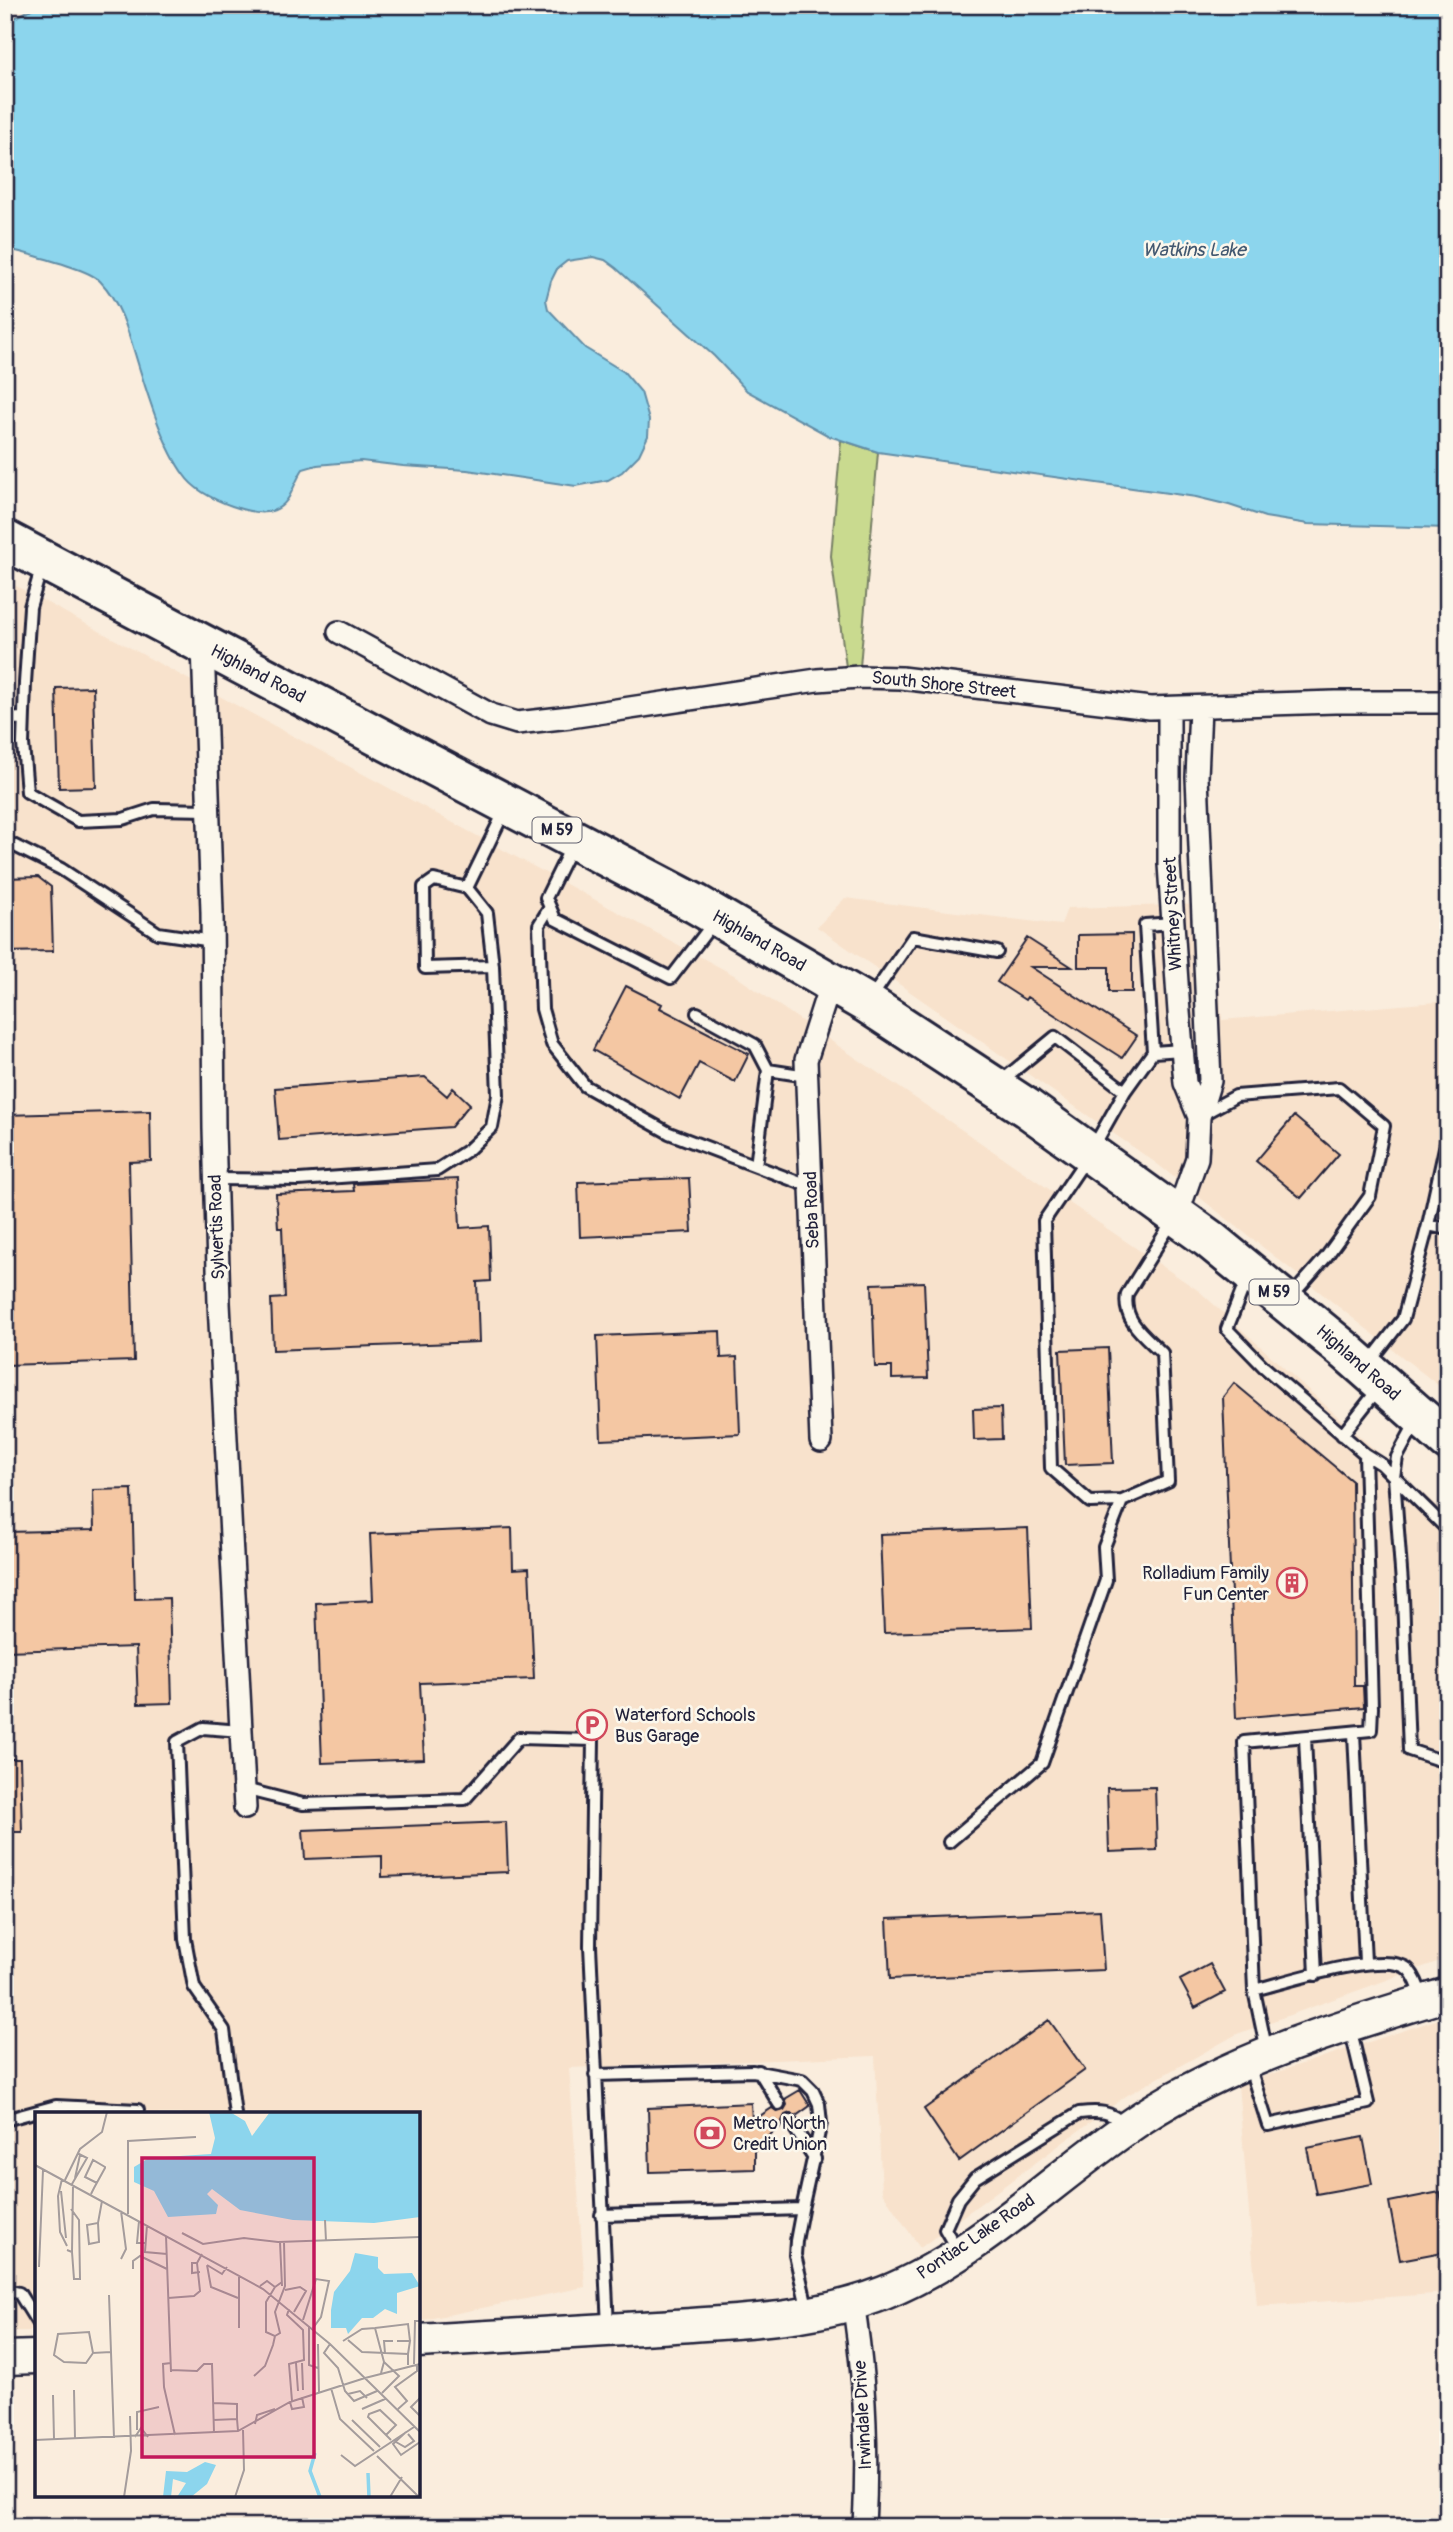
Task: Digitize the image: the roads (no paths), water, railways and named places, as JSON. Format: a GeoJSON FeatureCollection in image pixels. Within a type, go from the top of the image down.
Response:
{"type":"FeatureCollection","features":[{"type":"Feature","properties":{"kind":"highway","name":"Highland Road"},"geometry":{"type":"LineString","coordinates":[[5,540],[718,917],[868,1004],[994,1087],[1177,1214],[1440,1432]]}},
{"type":"Feature","properties":{"kind":"street","name":"South Shore Street"},"geometry":{"type":"LineString","coordinates":[[339,632],[491,715],[517,723],[569,718],[817,680],[859,677],[901,678],[1150,708],[1335,702],[1448,702]]}},
{"type":"Feature","properties":{"kind":"street","name":"Sylvertis Road"},"geometry":{"type":"LineString","coordinates":[[203,645],[213,941],[219,1303],[245,1799]]}},
{"type":"Feature","properties":{"kind":"street","name":"Whitney Street"},"geometry":{"type":"LineString","coordinates":[[1169,708],[1169,814],[1182,1050],[1185,1083],[1199,1117]]}},
{"type":"Feature","properties":{"kind":"street","name":"Whitney Street"},"geometry":{"type":"LineString","coordinates":[[1177,1214],[1197,1158],[1199,1117],[1210,1081],[1197,777],[1200,708]]}},
{"type":"Feature","properties":{"kind":"street"},"geometry":{"type":"LineString","coordinates":[[1169,814],[1199,814]]}},
{"type":"Feature","properties":{"kind":"street"},"geometry":{"type":"LineString","coordinates":[[1173,919],[1203,913]]}},
{"type":"Feature","properties":{"kind":"street","name":"Seba Road"},"geometry":{"type":"LineString","coordinates":[[821,1441],[806,1060],[831,982]]}},
{"type":"Feature","properties":{"kind":"street","name":"Pontiac Lake Road"},"geometry":{"type":"LineString","coordinates":[[420,2341],[716,2323],[808,2313],[853,2303],[899,2287],[958,2252],[1126,2129],[1183,2093],[1257,2058],[1436,1998]]}},
{"type":"Feature","properties":{"kind":"street","name":"Irwindale Drive"},"geometry":{"type":"LineString","coordinates":[[853,2303],[860,2347],[866,2484],[864,2527]]}},
{"type":"Feature","properties":{"kind":"street"},"geometry":{"type":"LineString","coordinates":[[5,2358],[35,2357]]}},
{"type":"Feature","properties":{"kind":"lane"},"geometry":{"type":"LineString","coordinates":[[44,560],[30,607],[23,718],[27,792],[78,821],[123,818],[154,809],[209,810]]}},
{"type":"Feature","properties":{"kind":"lane"},"geometry":{"type":"LineString","coordinates":[[5,719],[23,718]]}},
{"type":"Feature","properties":{"kind":"lane"},"geometry":{"type":"LineString","coordinates":[[467,888],[508,805]]}},
{"type":"Feature","properties":{"kind":"lane"},"geometry":{"type":"LineString","coordinates":[[574,840],[546,898],[555,919],[671,978],[718,917]]}},
{"type":"Feature","properties":{"kind":"lane"},"geometry":{"type":"LineString","coordinates":[[5,841],[61,869],[158,933],[213,941]]}},
{"type":"Feature","properties":{"kind":"lane"},"geometry":{"type":"LineString","coordinates":[[215,1179],[299,1180],[437,1170],[468,1150],[492,1127],[498,1095],[493,966],[487,914],[467,888],[434,880],[424,887],[425,968],[493,966]]}},
{"type":"Feature","properties":{"kind":"lane"},"geometry":{"type":"LineString","coordinates":[[550,907],[539,925],[542,1009],[552,1044],[585,1086],[669,1133],[811,1187]]}},
{"type":"Feature","properties":{"kind":"lane"},"geometry":{"type":"LineString","coordinates":[[1173,919],[1145,925],[1153,1052],[1125,1091],[1090,1153],[1044,1221],[1051,1468],[1090,1502],[1122,1501],[1168,1481],[1162,1353],[1136,1328],[1125,1304],[1126,1294],[1177,1214]]}},
{"type":"Feature","properties":{"kind":"lane"},"geometry":{"type":"LineString","coordinates":[[868,1004],[913,937],[997,951]]}},
{"type":"Feature","properties":{"kind":"lane"},"geometry":{"type":"LineString","coordinates":[[697,1013],[755,1045],[768,1070],[757,1166]]}},
{"type":"Feature","properties":{"kind":"lane"},"geometry":{"type":"LineString","coordinates":[[994,1087],[1055,1037],[1125,1091]]}},
{"type":"Feature","properties":{"kind":"lane"},"geometry":{"type":"LineString","coordinates":[[1153,1052],[1182,1050]]}},
{"type":"Feature","properties":{"kind":"lane"},"geometry":{"type":"LineString","coordinates":[[768,1070],[807,1076]]}},
{"type":"Feature","properties":{"kind":"lane"},"geometry":{"type":"LineString","coordinates":[[1199,1117],[1236,1096],[1339,1088],[1384,1126],[1370,1196],[1326,1257],[1286,1302]]}},
{"type":"Feature","properties":{"kind":"lane"},"geometry":{"type":"LineString","coordinates":[[1342,1435],[1402,1319],[1429,1225],[1448,1134]]}},
{"type":"Feature","properties":{"kind":"lane"},"geometry":{"type":"LineString","coordinates":[[1429,1225],[1448,1229]]}},
{"type":"Feature","properties":{"kind":"lane"},"geometry":{"type":"LineString","coordinates":[[1250,1272],[1227,1329],[1264,1367],[1342,1435],[1381,1464],[1446,1524]]}},
{"type":"Feature","properties":{"kind":"lane"},"geometry":{"type":"LineString","coordinates":[[1440,1432],[1397,1457],[1394,1477],[1403,1597],[1409,1750],[1448,1763]]}},
{"type":"Feature","properties":{"kind":"lane"},"geometry":{"type":"LineString","coordinates":[[1349,2025],[1368,2102],[1268,2125],[1257,2058],[1244,1742],[1371,1730],[1365,1454]]}},
{"type":"Feature","properties":{"kind":"lane"},"geometry":{"type":"LineString","coordinates":[[949,1842],[1042,1763],[1106,1580],[1104,1547],[1122,1501]]}},
{"type":"Feature","properties":{"kind":"lane"},"geometry":{"type":"LineString","coordinates":[[235,2112],[224,2030],[194,1987],[185,1939],[177,1742],[203,1728],[241,1731]]}},
{"type":"Feature","properties":{"kind":"lane"},"geometry":{"type":"LineString","coordinates":[[1354,1733],[1365,1962]]}},
{"type":"Feature","properties":{"kind":"lane"},"geometry":{"type":"LineString","coordinates":[[1305,1737],[1316,1975]]}},
{"type":"Feature","properties":{"kind":"lane"},"geometry":{"type":"LineString","coordinates":[[245,1799],[303,1804],[465,1798],[519,1738],[593,1740],[590,1946],[608,2330]]}},
{"type":"Feature","properties":{"kind":"lane"},"geometry":{"type":"LineString","coordinates":[[1254,1990],[1365,1962],[1392,1963],[1408,1968],[1419,1987],[1436,1998]]}},
{"type":"Feature","properties":{"kind":"lane"},"geometry":{"type":"LineString","coordinates":[[596,2075],[759,2071],[802,2080],[813,2091],[819,2104],[821,2123],[795,2255],[808,2313]]}},
{"type":"Feature","properties":{"kind":"lane"},"geometry":{"type":"LineString","coordinates":[[759,2071],[779,2104]]}},
{"type":"Feature","properties":{"kind":"lane"},"geometry":{"type":"LineString","coordinates":[[5,2120],[56,2106],[138,2110]]}},
{"type":"Feature","properties":{"kind":"lane"},"geometry":{"type":"LineString","coordinates":[[958,2252],[945,2229],[958,2199],[975,2178],[1079,2113],[1107,2113],[1119,2118],[1126,2129]]}},
{"type":"Feature","properties":{"kind":"lane"},"geometry":{"type":"LineString","coordinates":[[790,2121],[815,2159]]}},
{"type":"Feature","properties":{"kind":"lane"},"geometry":{"type":"LineString","coordinates":[[601,2215],[802,2209]]}},
{"type":"Feature","properties":{"kind":"lane"},"geometry":{"type":"LineString","coordinates":[[5,2290],[19,2293],[35,2319]]}},
{"type":"Feature","properties":{"kind":"water","name":"Watkins Lake"},"geometry":{"type":"Polygon","coordinates":[[[39,5],[1448,5],[1448,528],[1308,524],[1265,517],[1196,497],[878,452],[829,436],[747,391],[714,356],[616,268],[605,260],[593,257],[567,261],[557,269],[546,300],[548,309],[585,348],[624,372],[641,392],[649,420],[648,436],[639,455],[622,472],[608,480],[576,486],[467,470],[361,461],[303,469],[289,497],[277,509],[255,512],[232,506],[199,490],[177,464],[147,394],[124,322],[108,290],[100,281],[83,271],[5,248],[5,23],[39,5]]]}},
{"type":"Feature","properties":{"kind":"waterway"},"geometry":{"type":"LineString","coordinates":[[1441,2527],[1448,2516]]}},
{"type":"Feature","properties":{"kind":"place","name":"Rolladium Family Fun Center"},"geometry":{"type":"Point","coordinates":[1292,1583]}},
{"type":"Feature","properties":{"kind":"place","name":"Waterford Schools Bus Garage"},"geometry":{"type":"Point","coordinates":[592,1725]}},
{"type":"Feature","properties":{"kind":"place","name":"Metro North Credit Union"},"geometry":{"type":"Point","coordinates":[710,2133]}}]}
